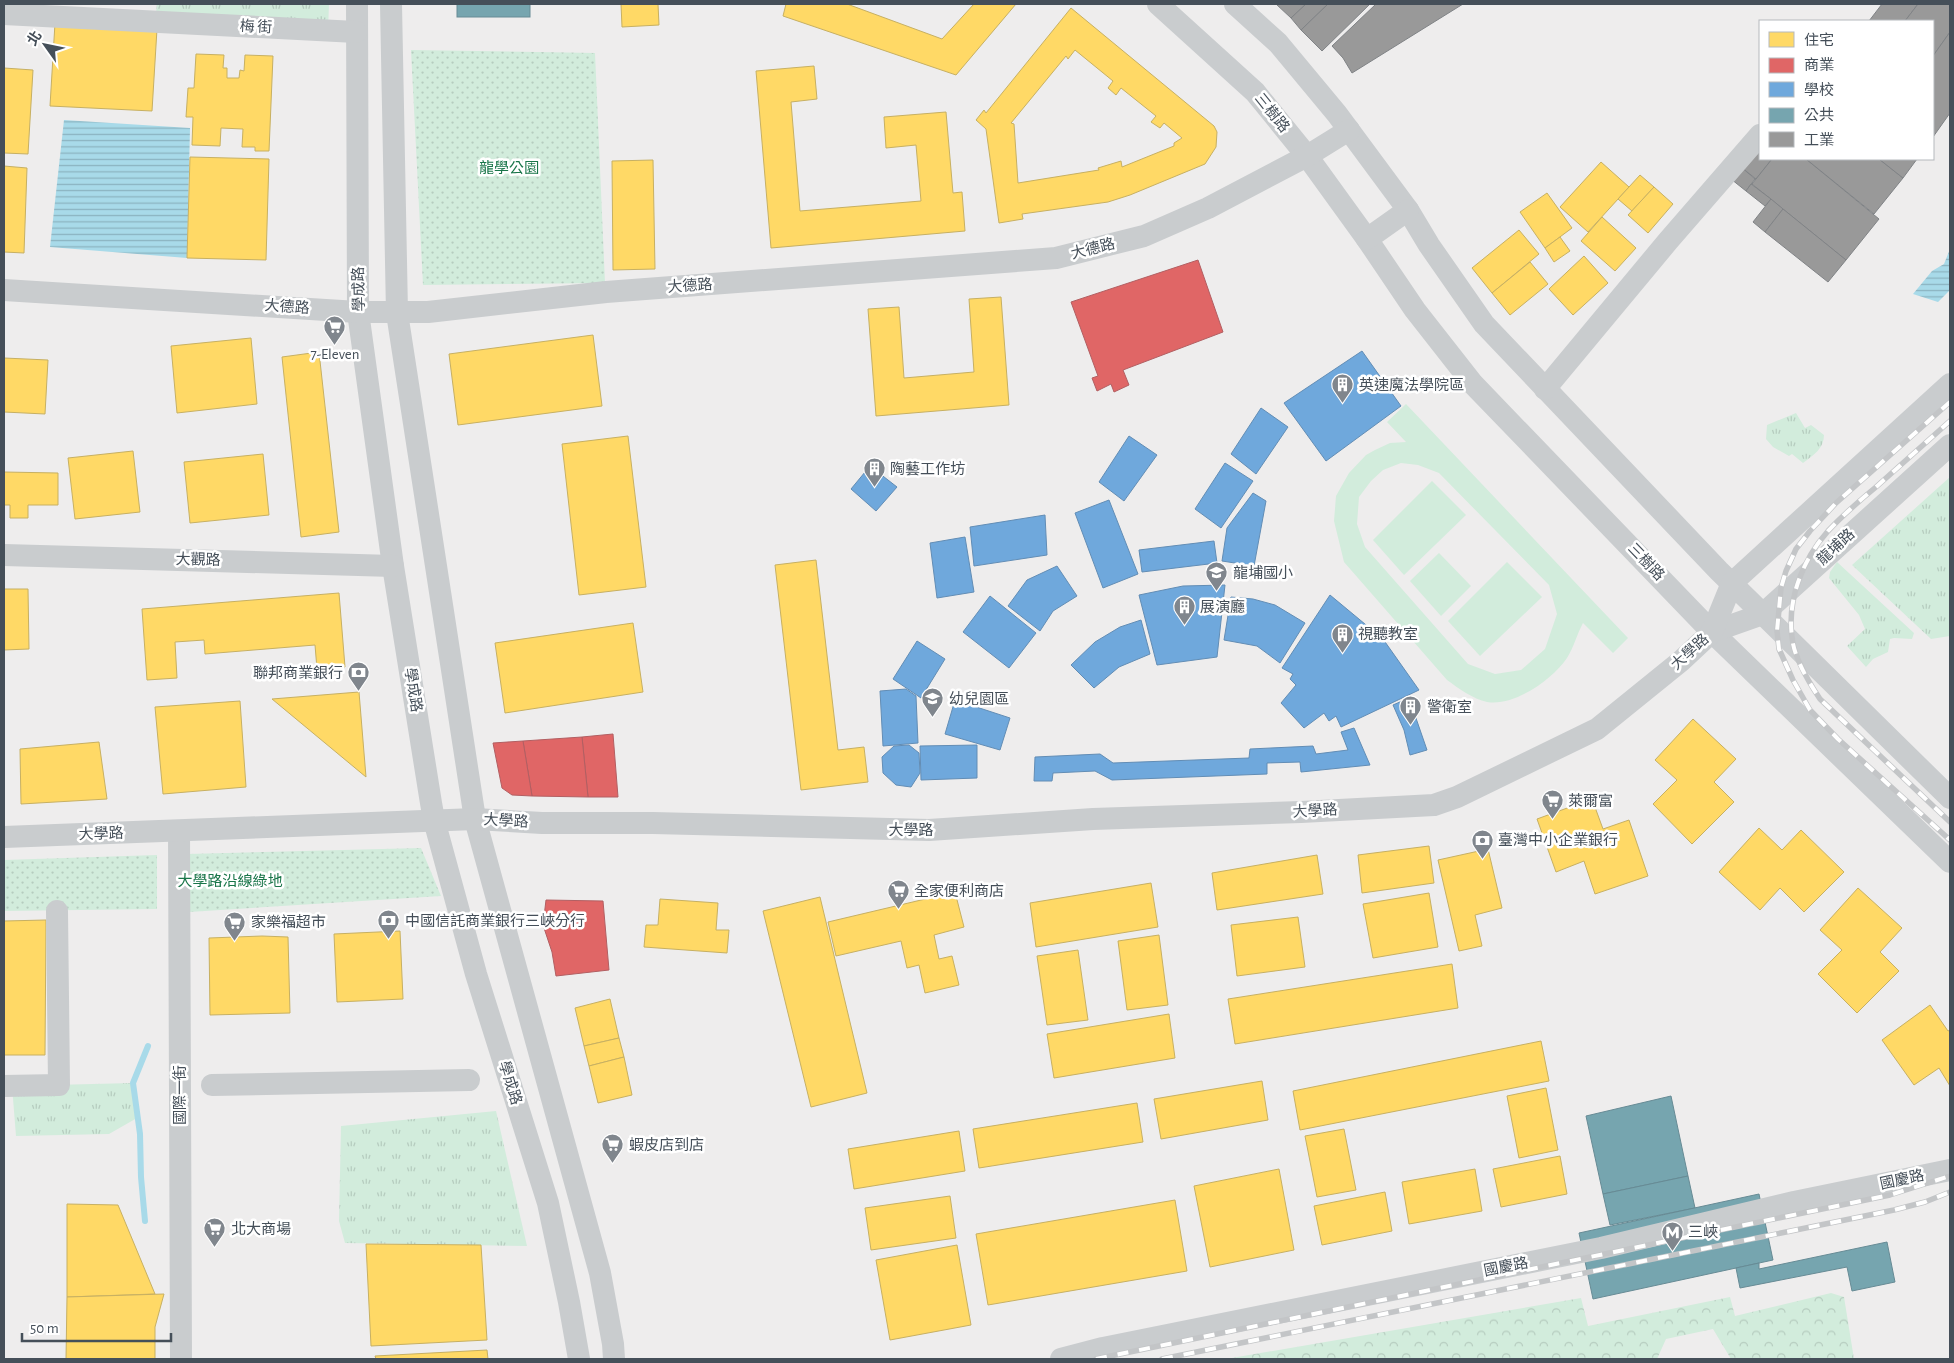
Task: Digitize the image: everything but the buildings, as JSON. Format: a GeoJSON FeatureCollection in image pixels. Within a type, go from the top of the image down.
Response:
{"type":"FeatureCollection","features":[{"type":"Feature","properties":{"kind":"street","name":"學成路"},"geometry":{"type":"LineString","coordinates":[[357,4],[358,312],[393,566],[434,820],[476,974],[548,1203],[579,1359]]}},
{"type":"Feature","properties":{"kind":"street"},"geometry":{"type":"LineString","coordinates":[[391,4],[397,313],[475,819],[600,1273],[614,1359]]}},
{"type":"Feature","properties":{"kind":"street","name":"三樹路"},"geometry":{"type":"LineString","coordinates":[[1158,4],[1255,92],[1306,156],[1416,310],[1473,384],[1712,632],[1950,862]]}},
{"type":"Feature","properties":{"kind":"street"},"geometry":{"type":"LineString","coordinates":[[1235,4],[1278,44],[1349,130],[1408,210],[1429,245],[1484,324],[1732,583],[1950,798]]}},
{"type":"Feature","properties":{"kind":"street","name":"梅 街"},"geometry":{"type":"LineString","coordinates":[[4,14],[156,13],[356,32]]}},
{"type":"Feature","properties":{"kind":"street","name":"大德路"},"geometry":{"type":"LineString","coordinates":[[4,290],[397,313],[428,312],[606,292],[1056,258],[1144,236],[1208,208],[1306,156],[1349,130]]}},
{"type":"Feature","properties":{"kind":"street"},"geometry":{"type":"LineString","coordinates":[[1545,389],[1668,241],[1759,136]]}},
{"type":"Feature","properties":{"kind":"street"},"geometry":{"type":"LineString","coordinates":[[1367,239],[1408,210]]}},
{"type":"Feature","properties":{"kind":"street"},"geometry":{"type":"LineString","coordinates":[[1732,583],[1950,384]]}},
{"type":"Feature","properties":{"kind":"street","name":"龍埔路"},"geometry":{"type":"LineString","coordinates":[[1712,632],[1763,614],[1950,444]]}},
{"type":"Feature","properties":{"kind":"street","name":"大觀路"},"geometry":{"type":"LineString","coordinates":[[4,555],[393,566]]}},
{"type":"Feature","properties":{"kind":"street","name":"大學路"},"geometry":{"type":"LineString","coordinates":[[4,837],[475,819],[542,823],[653,823],[929,830],[1093,819],[1301,812],[1434,805],[1457,797],[1597,729],[1681,661],[1712,632],[1732,583]]}},
{"type":"Feature","properties":{"kind":"street","name":"國際一街"},"geometry":{"type":"LineString","coordinates":[[179,831],[181,1359]]}},
{"type":"Feature","properties":{"kind":"street"},"geometry":{"type":"LineString","coordinates":[[4,1086],[59,1085],[57,911]]}},
{"type":"Feature","properties":{"kind":"street"},"geometry":{"type":"LineString","coordinates":[[212,1085],[469,1080]]}},
{"type":"Feature","properties":{"kind":"street","name":"國慶路"},"geometry":{"type":"LineString","coordinates":[[1061,1359],[1113,1346],[1601,1248],[1794,1202],[1950,1170]]}},
{"type":"Feature","properties":{"kind":"green space"},"geometry":{"type":"Polygon","coordinates":[[[157,4],[329,4],[328,31],[155,22],[157,4]]]}},
{"type":"Feature","properties":{"kind":"green space","name":"龍學公園"},"geometry":{"type":"Polygon","coordinates":[[[411,50],[595,53],[605,283],[423,285],[411,50]]]}},
{"type":"Feature","properties":{"kind":"green space"},"geometry":{"type":"Polygon","coordinates":[[[1406,404],[1628,638],[1613,653],[1583,623],[1567,658],[1561,666],[1532,690],[1509,700],[1498,702],[1482,701],[1447,680],[1344,562],[1334,521],[1336,496],[1349,473],[1366,455],[1375,450],[1390,443],[1406,442],[1387,422],[1406,404]],[[1401,463],[1383,470],[1371,481],[1359,497],[1357,524],[1365,547],[1468,664],[1495,674],[1521,670],[1545,649],[1557,614],[1549,585],[1439,473],[1418,465],[1401,463]]]}},
{"type":"Feature","properties":{"kind":"green space"},"geometry":{"type":"Polygon","coordinates":[[[1796,413],[1805,428],[1811,425],[1824,435],[1824,440],[1820,447],[1803,463],[1792,454],[1789,456],[1773,447],[1766,439],[1767,425],[1796,413]]]}},
{"type":"Feature","properties":{"kind":"green space"},"geometry":{"type":"Polygon","coordinates":[[[1950,477],[1950,636],[1931,639],[1852,565],[1950,477]]]}},
{"type":"Feature","properties":{"kind":"green space"},"geometry":{"type":"Polygon","coordinates":[[[1432,481],[1466,515],[1404,575],[1373,540],[1432,481]]]}},
{"type":"Feature","properties":{"kind":"green space"},"geometry":{"type":"Polygon","coordinates":[[[1439,553],[1471,586],[1441,616],[1410,581],[1439,553]]]}},
{"type":"Feature","properties":{"kind":"green space"},"geometry":{"type":"Polygon","coordinates":[[[1507,562],[1542,597],[1480,656],[1448,621],[1507,562]]]}},
{"type":"Feature","properties":{"kind":"green space"},"geometry":{"type":"Polygon","coordinates":[[[1837,562],[1914,633],[1912,639],[1890,639],[1888,652],[1873,659],[1866,667],[1847,646],[1865,629],[1859,615],[1829,578],[1830,572],[1837,562]]]}},
{"type":"Feature","properties":{"kind":"green space","name":"大學路沿線綠地"},"geometry":{"type":"Polygon","coordinates":[[[421,848],[441,896],[189,912],[187,854],[421,848]]]}},
{"type":"Feature","properties":{"kind":"green space","name":"大學路沿線綠地"},"geometry":{"type":"Polygon","coordinates":[[[157,855],[157,909],[4,911],[4,860],[157,855]]]}},
{"type":"Feature","properties":{"kind":"green space"},"geometry":{"type":"Polygon","coordinates":[[[133,1083],[137,1118],[109,1134],[16,1136],[12,1086],[133,1083]]]}},
{"type":"Feature","properties":{"kind":"green space"},"geometry":{"type":"Polygon","coordinates":[[[496,1111],[527,1246],[345,1243],[339,1221],[341,1126],[496,1111]]]}},
{"type":"Feature","properties":{"kind":"green space"},"geometry":{"type":"Polygon","coordinates":[[[1831,1293],[1844,1297],[1854,1359],[1731,1359],[1713,1329],[1666,1339],[1657,1359],[1226,1359],[1581,1298],[1588,1326],[1730,1297],[1735,1316],[1831,1293]]]}},
{"type":"Feature","properties":{"kind":"water"},"geometry":{"type":"Polygon","coordinates":[[[64,120],[190,128],[187,258],[50,247],[64,120]]]}},
{"type":"Feature","properties":{"kind":"water"},"geometry":{"type":"Polygon","coordinates":[[[1950,249],[1950,290],[1938,302],[1913,294],[1932,271],[1944,264],[1950,249]]]}},
{"type":"Feature","properties":{"kind":"waterway"},"geometry":{"type":"LineString","coordinates":[[145,1221],[140,1134],[133,1083],[148,1046]]}},
{"type":"Feature","properties":{"kind":"railway"},"geometry":{"type":"LineString","coordinates":[[1950,402],[1836,503],[1796,549],[1781,588],[1777,631],[1779,649],[1793,680],[1810,710],[1838,739],[1950,840]]}},
{"type":"Feature","properties":{"kind":"railway"},"geometry":{"type":"LineString","coordinates":[[1950,421],[1845,514],[1819,542],[1804,567],[1799,580],[1792,608],[1791,623],[1793,645],[1799,661],[1806,677],[1820,699],[1950,822]]}},
{"type":"Feature","properties":{"kind":"railway"},"geometry":{"type":"LineString","coordinates":[[1096,1359],[1890,1195],[1950,1176]]}},
{"type":"Feature","properties":{"kind":"railway"},"geometry":{"type":"LineString","coordinates":[[1162,1359],[1894,1210],[1925,1202],[1950,1192]]}},
{"type":"Feature","properties":{"kind":"place","name":"7-Eleven"},"geometry":{"type":"Point","coordinates":[335,345]}},
{"type":"Feature","properties":{"kind":"place","name":"英速魔法學院區"},"geometry":{"type":"Point","coordinates":[1343,404]}},
{"type":"Feature","properties":{"kind":"place","name":"陶藝工作坊"},"geometry":{"type":"Point","coordinates":[874,488]}},
{"type":"Feature","properties":{"kind":"place","name":"龍埔國小"},"geometry":{"type":"Point","coordinates":[1217,592]}},
{"type":"Feature","properties":{"kind":"place","name":"展演廳"},"geometry":{"type":"Point","coordinates":[1184,626]}},
{"type":"Feature","properties":{"kind":"place","name":"視聽教室"},"geometry":{"type":"Point","coordinates":[1342,653]}},
{"type":"Feature","properties":{"kind":"place","name":"聯邦商業銀行"},"geometry":{"type":"Point","coordinates":[359,692]}},
{"type":"Feature","properties":{"kind":"place","name":"幼兒園區"},"geometry":{"type":"Point","coordinates":[933,718]}},
{"type":"Feature","properties":{"kind":"place","name":"警衛室"},"geometry":{"type":"Point","coordinates":[1411,726]}},
{"type":"Feature","properties":{"kind":"place","name":"萊爾富"},"geometry":{"type":"Point","coordinates":[1552,820]}},
{"type":"Feature","properties":{"kind":"place","name":"臺灣中小企業銀行"},"geometry":{"type":"Point","coordinates":[1482,859]}},
{"type":"Feature","properties":{"kind":"place","name":"全家便利商店"},"geometry":{"type":"Point","coordinates":[898,910]}},
{"type":"Feature","properties":{"kind":"place","name":"中國信託商業銀行三峽分行"},"geometry":{"type":"Point","coordinates":[389,940]}},
{"type":"Feature","properties":{"kind":"place","name":"家樂福超市"},"geometry":{"type":"Point","coordinates":[235,941]}},
{"type":"Feature","properties":{"kind":"place","name":"蝦皮店到店"},"geometry":{"type":"Point","coordinates":[613,1164]}},
{"type":"Feature","properties":{"kind":"place","name":"北大商場"},"geometry":{"type":"Point","coordinates":[215,1248]}},
{"type":"Feature","properties":{"kind":"place","name":"三峽"},"geometry":{"type":"Point","coordinates":[1672,1251]}}]}
